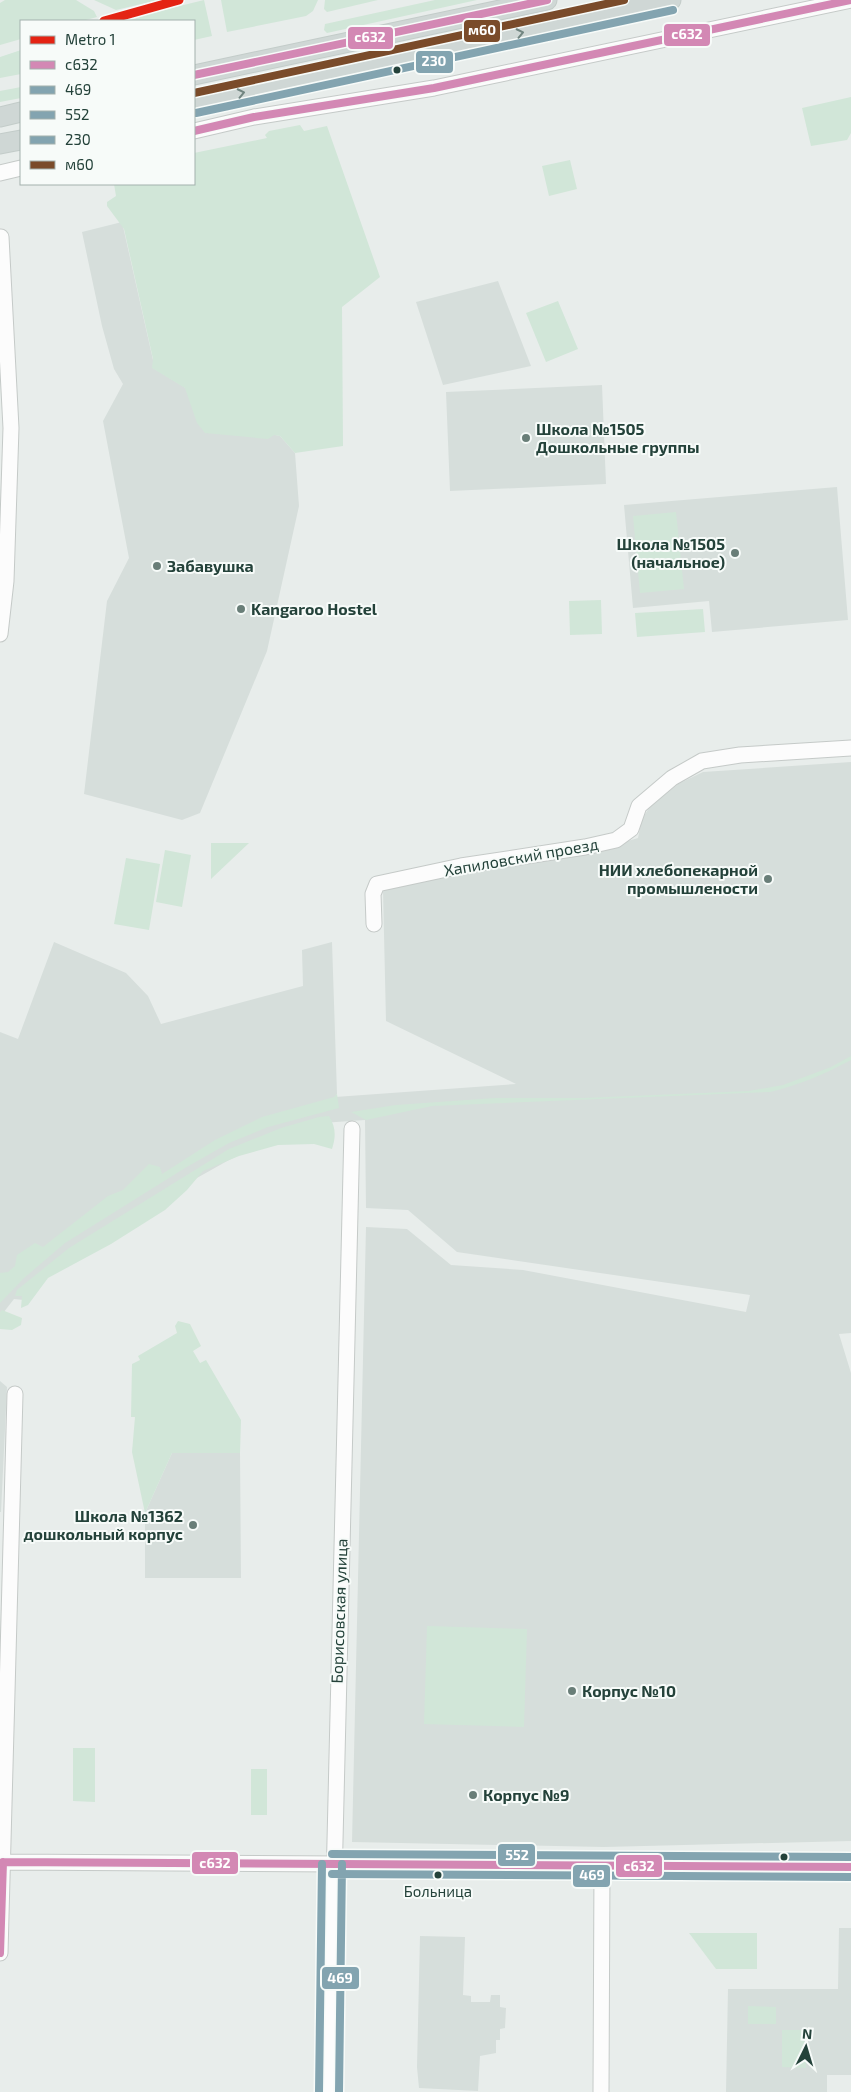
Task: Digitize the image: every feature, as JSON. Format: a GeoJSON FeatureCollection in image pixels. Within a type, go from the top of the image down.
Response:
{"type":"FeatureCollection","features":[{"type":"Feature","properties":{"kind":"main road"},"geometry":{"type":"LineString","coordinates":[[195,75],[547,0]]}},
{"type":"Feature","properties":{"kind":"main road"},"geometry":{"type":"LineString","coordinates":[[195,103],[671,0]]}},
{"type":"Feature","properties":{"kind":"main road"},"geometry":{"type":"LineString","coordinates":[[0,117],[20,112]]}},
{"type":"Feature","properties":{"kind":"main road"},"geometry":{"type":"LineString","coordinates":[[0,144],[20,140]]}},
{"type":"Feature","properties":{"kind":"street"},"geometry":{"type":"LineString","coordinates":[[195,131],[254,117],[434,88],[851,0]]}},
{"type":"Feature","properties":{"kind":"street"},"geometry":{"type":"LineString","coordinates":[[0,173],[20,168]]}},
{"type":"Feature","properties":{"kind":"street"},"geometry":{"type":"LineString","coordinates":[[0,634],[6,581],[11,428],[1,237]]}},
{"type":"Feature","properties":{"kind":"street","name":"Хапиловский проезд"},"geometry":{"type":"LineString","coordinates":[[374,924],[373,894],[376,884],[454,868],[585,847],[616,840],[631,829],[638,806],[672,778],[702,761],[740,755],[851,748]]}},
{"type":"Feature","properties":{"kind":"street","name":"Борисовская улица"},"geometry":{"type":"LineString","coordinates":[[329,2092],[332,1864],[352,1129]]}},
{"type":"Feature","properties":{"kind":"street"},"geometry":{"type":"LineString","coordinates":[[0,1953],[14,1394]]}},
{"type":"Feature","properties":{"kind":"street"},"geometry":{"type":"LineString","coordinates":[[3,1862],[851,1867]]}},
{"type":"Feature","properties":{"kind":"street"},"geometry":{"type":"LineString","coordinates":[[601,2092],[602,1866]]}},
{"type":"Feature","properties":{"kind":"shaded area"},"geometry":{"type":"Polygon","coordinates":[[[122,222],[153,360],[153,368],[255,430],[280,436],[295,453],[299,506],[267,651],[200,813],[182,820],[84,794],[107,601],[129,558],[103,421],[123,384],[114,369],[102,326],[82,232],[122,222]]]}},
{"type":"Feature","properties":{"kind":"shaded area"},"geometry":{"type":"Polygon","coordinates":[[[498,281],[531,366],[443,385],[416,302],[498,281]]]}},
{"type":"Feature","properties":{"kind":"shaded area","name":"Школа №1505 Дошкольные группы"},"geometry":{"type":"Polygon","coordinates":[[[602,385],[606,484],[450,491],[446,392],[602,385]]]}},
{"type":"Feature","properties":{"kind":"shaded area","name":"Школа №1505 (начальное)"},"geometry":{"type":"Polygon","coordinates":[[[837,487],[848,620],[712,632],[709,601],[633,608],[624,505],[837,487]]]}},
{"type":"Feature","properties":{"kind":"shaded area"},"geometry":{"type":"Polygon","coordinates":[[[851,762],[851,1333],[839,1334],[851,1373],[851,1841],[604,1847],[352,1842],[366,1227],[407,1229],[451,1265],[523,1270],[746,1312],[750,1295],[457,1252],[408,1210],[366,1208],[365,1120],[322,1123],[273,1138],[229,1160],[70,1249],[24,1300],[14,1299],[0,1317],[0,1032],[18,1039],[54,942],[126,973],[148,996],[161,1024],[303,986],[302,950],[332,942],[337,1094],[335,1097],[516,1084],[386,1021],[383,890],[454,875],[591,852],[638,838],[642,819],[649,808],[678,784],[703,772],[851,762]]]}},
{"type":"Feature","properties":{"kind":"shaded area"},"geometry":{"type":"Polygon","coordinates":[[[0,1381],[7,1387],[1,1512],[0,1512],[0,1381]]]}},
{"type":"Feature","properties":{"kind":"shaded area","name":"Школа №1362 дошкольный корпус"},"geometry":{"type":"Polygon","coordinates":[[[172,1453],[240,1453],[241,1578],[145,1578],[145,1513],[172,1453]]]}},
{"type":"Feature","properties":{"kind":"shaded area"},"geometry":{"type":"Polygon","coordinates":[[[839,1928],[851,1928],[851,2075],[827,2075],[827,2092],[726,2092],[728,1989],[838,1989],[839,1928]]]}},
{"type":"Feature","properties":{"kind":"shaded area"},"geometry":{"type":"Polygon","coordinates":[[[420,1936],[465,1937],[463,1995],[471,1996],[471,2002],[490,2002],[491,1995],[500,1995],[500,2007],[506,2008],[505,2028],[500,2029],[500,2040],[496,2040],[496,2053],[480,2056],[478,2091],[419,2088],[417,2067],[420,1936]]]}},
{"type":"Feature","properties":{"kind":"green space"},"geometry":{"type":"Polygon","coordinates":[[[5,0],[76,0],[94,11],[97,17],[86,20],[20,20],[20,39],[0,45],[0,3],[5,0]]]}},
{"type":"Feature","properties":{"kind":"green space"},"geometry":{"type":"Polygon","coordinates":[[[94,0],[158,0],[116,10],[94,0]]]}},
{"type":"Feature","properties":{"kind":"green space"},"geometry":{"type":"Polygon","coordinates":[[[204,0],[212,36],[195,40],[195,20],[123,20],[204,0]]]}},
{"type":"Feature","properties":{"kind":"green space"},"geometry":{"type":"Polygon","coordinates":[[[221,0],[318,0],[313,11],[306,16],[227,32],[221,0]]]}},
{"type":"Feature","properties":{"kind":"green space"},"geometry":{"type":"Polygon","coordinates":[[[325,0],[378,0],[327,12],[324,9],[325,0]]]}},
{"type":"Feature","properties":{"kind":"green space"},"geometry":{"type":"Polygon","coordinates":[[[435,0],[477,0],[327,33],[324,30],[325,24],[435,0]]]}},
{"type":"Feature","properties":{"kind":"green space"},"geometry":{"type":"Polygon","coordinates":[[[20,50],[20,74],[0,78],[0,57],[20,50]]]}},
{"type":"Feature","properties":{"kind":"green space"},"geometry":{"type":"Polygon","coordinates":[[[20,87],[20,98],[0,102],[0,91],[20,87]]]}},
{"type":"Feature","properties":{"kind":"green space"},"geometry":{"type":"Polygon","coordinates":[[[851,97],[851,133],[847,140],[811,146],[802,108],[851,97]]]}},
{"type":"Feature","properties":{"kind":"green space"},"geometry":{"type":"Polygon","coordinates":[[[300,125],[304,131],[327,126],[380,277],[342,307],[343,446],[295,453],[280,436],[274,435],[268,439],[205,433],[197,423],[185,388],[152,368],[153,359],[124,229],[107,206],[107,202],[116,196],[114,185],[195,185],[195,153],[267,138],[265,135],[269,131],[300,125]]]}},
{"type":"Feature","properties":{"kind":"green space"},"geometry":{"type":"Polygon","coordinates":[[[570,160],[577,189],[549,196],[542,166],[570,160]]]}},
{"type":"Feature","properties":{"kind":"green space"},"geometry":{"type":"Polygon","coordinates":[[[558,301],[578,349],[546,362],[526,313],[558,301]]]}},
{"type":"Feature","properties":{"kind":"green space"},"geometry":{"type":"Polygon","coordinates":[[[676,512],[684,589],[640,593],[633,516],[676,512]]]}},
{"type":"Feature","properties":{"kind":"green space"},"geometry":{"type":"Polygon","coordinates":[[[601,600],[602,634],[570,635],[569,601],[601,600]]]}},
{"type":"Feature","properties":{"kind":"green space"},"geometry":{"type":"Polygon","coordinates":[[[703,609],[705,632],[637,637],[635,613],[703,609]]]}},
{"type":"Feature","properties":{"kind":"green space"},"geometry":{"type":"Polygon","coordinates":[[[211,843],[249,843],[211,879],[211,843]]]}},
{"type":"Feature","properties":{"kind":"green space"},"geometry":{"type":"Polygon","coordinates":[[[165,850],[191,855],[182,907],[156,902],[165,850]]]}},
{"type":"Feature","properties":{"kind":"green space"},"geometry":{"type":"Polygon","coordinates":[[[126,858],[160,864],[149,930],[114,924],[126,858]]]}},
{"type":"Feature","properties":{"kind":"green space"},"geometry":{"type":"Polygon","coordinates":[[[851,1056],[851,1060],[822,1074],[770,1092],[432,1106],[366,1120],[351,1112],[396,1105],[495,1098],[584,1098],[749,1091],[783,1085],[831,1067],[851,1056]]]}},
{"type":"Feature","properties":{"kind":"green space"},"geometry":{"type":"Polygon","coordinates":[[[337,1094],[339,1108],[268,1127],[229,1143],[185,1168],[65,1243],[24,1278],[0,1303],[0,1273],[8,1272],[15,1266],[17,1255],[35,1243],[43,1247],[108,1196],[123,1190],[149,1164],[160,1167],[162,1174],[215,1140],[262,1117],[334,1097],[337,1094]]]}},
{"type":"Feature","properties":{"kind":"green space"},"geometry":{"type":"Polygon","coordinates":[[[329,1116],[335,1132],[332,1149],[314,1144],[278,1145],[239,1156],[203,1171],[187,1190],[165,1210],[111,1244],[48,1278],[28,1305],[21,1308],[22,1296],[15,1296],[17,1290],[69,1248],[229,1149],[281,1128],[329,1116]]]}},
{"type":"Feature","properties":{"kind":"green space"},"geometry":{"type":"Polygon","coordinates":[[[2,1310],[22,1318],[21,1325],[12,1330],[0,1329],[0,1312],[2,1310]]]}},
{"type":"Feature","properties":{"kind":"green space"},"geometry":{"type":"Polygon","coordinates":[[[178,1321],[190,1324],[201,1346],[193,1351],[200,1363],[206,1360],[241,1420],[240,1453],[172,1453],[145,1513],[132,1452],[135,1417],[131,1417],[132,1364],[140,1360],[138,1356],[177,1333],[175,1326],[178,1321]]]}},
{"type":"Feature","properties":{"kind":"green space"},"geometry":{"type":"Polygon","coordinates":[[[427,1626],[527,1629],[524,1727],[424,1724],[427,1626]]]}},
{"type":"Feature","properties":{"kind":"green space"},"geometry":{"type":"Polygon","coordinates":[[[73,1748],[95,1748],[95,1802],[73,1801],[73,1748]]]}},
{"type":"Feature","properties":{"kind":"green space"},"geometry":{"type":"Polygon","coordinates":[[[251,1769],[267,1769],[267,1815],[251,1815],[251,1769]]]}},
{"type":"Feature","properties":{"kind":"green space"},"geometry":{"type":"Polygon","coordinates":[[[689,1933],[757,1933],[757,1969],[716,1969],[689,1933]]]}},
{"type":"Feature","properties":{"kind":"green space"},"geometry":{"type":"Polygon","coordinates":[[[748,2006],[776,2007],[776,2024],[748,2024],[748,2006]]]}},
{"type":"Feature","properties":{"kind":"green space"},"geometry":{"type":"Polygon","coordinates":[[[782,2030],[807,2030],[806,2068],[782,2067],[782,2030]]]}},
{"type":"Feature","properties":{"kind":"metro line","name":"1"},"geometry":{"type":"LineString","coordinates":[[108,20],[179,0]]}},
{"type":"Feature","properties":{"kind":"transit line","name":"с632"},"geometry":{"type":"LineString","coordinates":[[195,75],[547,0]]}},
{"type":"Feature","properties":{"kind":"transit line","name":"м60"},"geometry":{"type":"LineString","coordinates":[[195,93],[624,0]]}},
{"type":"Feature","properties":{"kind":"transit line","name":"с632"},"geometry":{"type":"LineString","coordinates":[[195,131],[254,117],[434,88],[851,0]]}},
{"type":"Feature","properties":{"kind":"transit line","name":"230"},"geometry":{"type":"LineString","coordinates":[[196,113],[673,10]]}},
{"type":"Feature","properties":{"kind":"transit line","name":"552"},"geometry":{"type":"LineString","coordinates":[[332,1854],[851,1857]]}},
{"type":"Feature","properties":{"kind":"transit line","name":"с632"},"geometry":{"type":"LineString","coordinates":[[3,1862],[851,1867]]}},
{"type":"Feature","properties":{"kind":"transit line","name":"с632"},"geometry":{"type":"LineString","coordinates":[[0,1953],[3,1862]]}},
{"type":"Feature","properties":{"kind":"transit line","name":"552"},"geometry":{"type":"LineString","coordinates":[[319,2092],[322,1864]]}},
{"type":"Feature","properties":{"kind":"transit line","name":"469"},"geometry":{"type":"LineString","coordinates":[[339,2092],[342,1864]]}},
{"type":"Feature","properties":{"kind":"transit line","name":"469"},"geometry":{"type":"LineString","coordinates":[[332,1874],[851,1877]]}},
{"type":"Feature","properties":{"kind":"place","name":"Школа №1505 Дошкольные группы"},"geometry":{"type":"Point","coordinates":[526,438]}},
{"type":"Feature","properties":{"kind":"place","name":"Школа №1505 (начальное)"},"geometry":{"type":"Point","coordinates":[735,553]}},
{"type":"Feature","properties":{"kind":"place","name":"Забавушка"},"geometry":{"type":"Point","coordinates":[157,566]}},
{"type":"Feature","properties":{"kind":"place","name":"Kangaroo Hostel"},"geometry":{"type":"Point","coordinates":[241,609]}},
{"type":"Feature","properties":{"kind":"place","name":"НИИ хлебопекарной промышлености"},"geometry":{"type":"Point","coordinates":[768,879]}},
{"type":"Feature","properties":{"kind":"place","name":"Школа №1362 дошкольный корпус"},"geometry":{"type":"Point","coordinates":[193,1525]}},
{"type":"Feature","properties":{"kind":"place","name":"Корпус №10"},"geometry":{"type":"Point","coordinates":[572,1691]}},
{"type":"Feature","properties":{"kind":"place","name":"Корпус №9"},"geometry":{"type":"Point","coordinates":[473,1795]}},
{"type":"Feature","properties":{"kind":"place","name":"Больница"},"geometry":{"type":"Point","coordinates":[438,1875]}}]}
